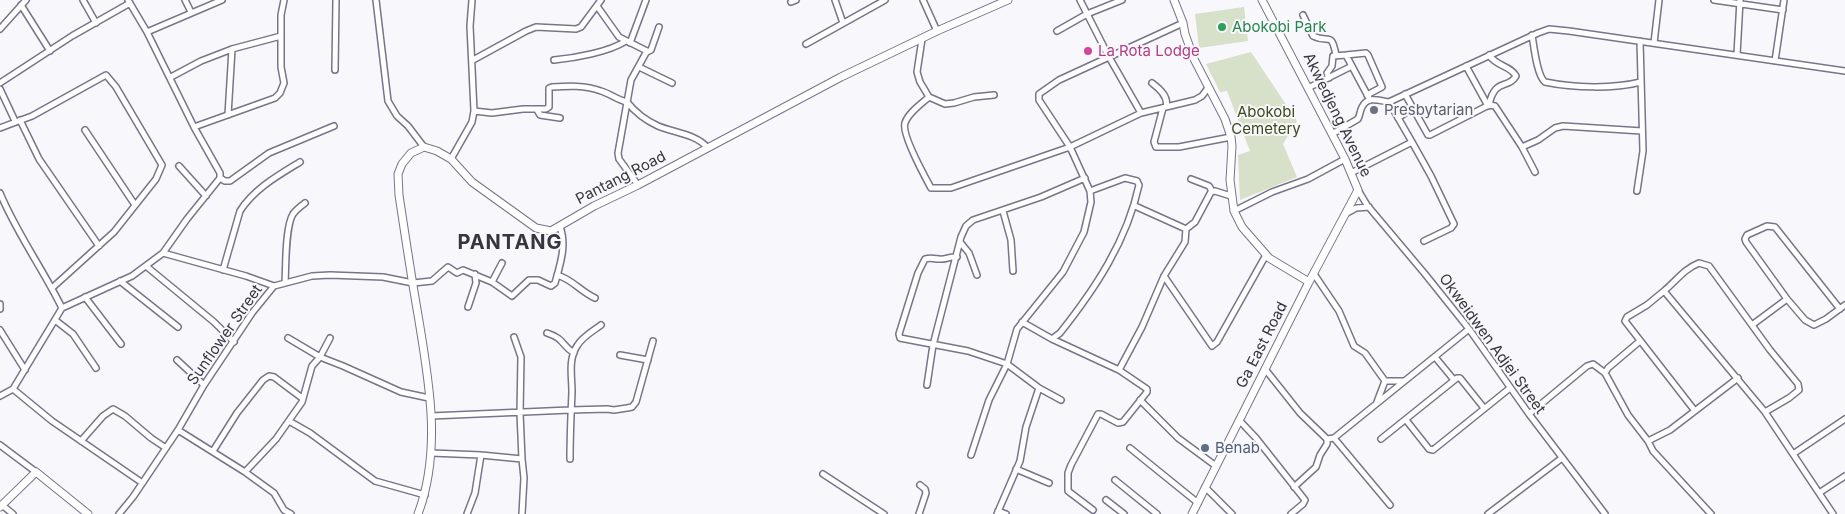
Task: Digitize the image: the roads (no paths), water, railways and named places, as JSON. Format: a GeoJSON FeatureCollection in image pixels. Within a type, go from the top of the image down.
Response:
{"type":"FeatureCollection","features":[{"type":"Feature","properties":{"kind":"street"},"geometry":{"type":"LineString","coordinates":[[82,0],[96,23]]}},
{"type":"Feature","properties":{"kind":"street"},"geometry":{"type":"LineString","coordinates":[[185,0],[191,12]]}},
{"type":"Feature","properties":{"kind":"street"},"geometry":{"type":"LineString","coordinates":[[147,32],[222,0]]}},
{"type":"Feature","properties":{"kind":"street"},"geometry":{"type":"LineString","coordinates":[[194,128],[275,98],[280,93],[284,83],[281,67],[281,36],[284,0]]}},
{"type":"Feature","properties":{"kind":"street"},"geometry":{"type":"LineString","coordinates":[[336,0],[336,70]]}},
{"type":"Feature","properties":{"kind":"street"},"geometry":{"type":"LineString","coordinates":[[376,0],[388,101],[392,109],[424,148],[406,158],[398,174],[399,195],[430,398],[431,453],[425,495],[418,514]]}},
{"type":"Feature","properties":{"kind":"street"},"geometry":{"type":"LineString","coordinates":[[451,159],[472,122],[474,111],[470,26],[472,0]]}},
{"type":"Feature","properties":{"kind":"street"},"geometry":{"type":"LineString","coordinates":[[473,60],[536,27],[576,29],[581,27],[601,0]]}},
{"type":"Feature","properties":{"kind":"street"},"geometry":{"type":"LineString","coordinates":[[554,60],[582,56],[614,48],[628,42],[646,0]]}},
{"type":"Feature","properties":{"kind":"street"},"geometry":{"type":"LineString","coordinates":[[835,0],[843,23]]}},
{"type":"Feature","properties":{"kind":"street"},"geometry":{"type":"LineString","coordinates":[[806,44],[885,0]]}},
{"type":"Feature","properties":{"kind":"street","name":"Pantang Road"},"geometry":{"type":"LineString","coordinates":[[424,148],[437,151],[451,159],[472,182],[536,228],[551,231],[594,206],[638,185],[841,77],[936,31],[1008,0]]}},
{"type":"Feature","properties":{"kind":"street"},"geometry":{"type":"LineString","coordinates":[[1080,0],[1109,57],[1141,113]]}},
{"type":"Feature","properties":{"kind":"street"},"geometry":{"type":"LineString","coordinates":[[1057,32],[1087,14],[1122,0]]}},
{"type":"Feature","properties":{"kind":"street"},"geometry":{"type":"LineString","coordinates":[[1174,0],[1192,54],[1225,118],[1231,137],[1231,196],[1234,212],[1242,227],[1266,255],[1309,282]]}},
{"type":"Feature","properties":{"kind":"street","name":"Akwedjeng Avenue"},"geometry":{"type":"LineString","coordinates":[[1262,0],[1345,159],[1358,190]]}},
{"type":"Feature","properties":{"kind":"street"},"geometry":{"type":"LineString","coordinates":[[1654,43],[1659,0]]}},
{"type":"Feature","properties":{"kind":"street"},"geometry":{"type":"LineString","coordinates":[[1714,0],[1740,2],[1783,10]]}},
{"type":"Feature","properties":{"kind":"street"},"geometry":{"type":"LineString","coordinates":[[1776,61],[1784,0]]}},
{"type":"Feature","properties":{"kind":"street"},"geometry":{"type":"LineString","coordinates":[[924,1],[936,31]]}},
{"type":"Feature","properties":{"kind":"street"},"geometry":{"type":"LineString","coordinates":[[0,29],[23,2],[50,51]]}},
{"type":"Feature","properties":{"kind":"street"},"geometry":{"type":"LineString","coordinates":[[0,83],[129,2],[171,77],[194,128],[218,168],[220,178],[163,253],[146,266],[120,281],[62,308],[13,389],[0,396]]}},
{"type":"Feature","properties":{"kind":"street"},"geometry":{"type":"LineString","coordinates":[[1736,55],[1740,2]]}},
{"type":"Feature","properties":{"kind":"street"},"geometry":{"type":"LineString","coordinates":[[597,6],[619,38],[644,48],[647,52]]}},
{"type":"Feature","properties":{"kind":"street"},"geometry":{"type":"LineString","coordinates":[[1303,15],[1313,36],[1316,38],[1329,38],[1332,41],[1336,56]]}},
{"type":"Feature","properties":{"kind":"street"},"geometry":{"type":"LineString","coordinates":[[970,455],[989,400],[1007,364],[1016,332],[1063,272],[1084,232],[1092,202],[1085,178],[1070,147],[1039,100],[1039,94],[1059,80],[1183,23]]}},
{"type":"Feature","properties":{"kind":"street"},"geometry":{"type":"LineString","coordinates":[[638,185],[619,159],[618,153],[632,77],[640,67],[647,52],[651,50],[659,28]]}},
{"type":"Feature","properties":{"kind":"street"},"geometry":{"type":"LineString","coordinates":[[1389,102],[1549,29],[1845,71]]}},
{"type":"Feature","properties":{"kind":"street"},"geometry":{"type":"LineString","coordinates":[[171,77],[201,61],[281,36]]}},
{"type":"Feature","properties":{"kind":"street"},"geometry":{"type":"LineString","coordinates":[[1532,36],[1540,73],[1545,82],[1597,86],[1629,85],[1641,82]]}},
{"type":"Feature","properties":{"kind":"street"},"geometry":{"type":"LineString","coordinates":[[922,38],[917,72],[920,82],[929,97],[945,104],[974,97],[994,95]]}},
{"type":"Feature","properties":{"kind":"street"},"geometry":{"type":"LineString","coordinates":[[1637,191],[1643,151],[1640,42]]}},
{"type":"Feature","properties":{"kind":"street"},"geometry":{"type":"LineString","coordinates":[[228,115],[232,50]]}},
{"type":"Feature","properties":{"kind":"street"},"geometry":{"type":"LineString","coordinates":[[1329,78],[1328,70],[1332,66],[1332,58],[1366,53],[1382,84],[1380,90],[1363,105],[1358,119],[1332,134]]}},
{"type":"Feature","properties":{"kind":"street"},"geometry":{"type":"LineString","coordinates":[[1346,55],[1369,98]]}},
{"type":"Feature","properties":{"kind":"street"},"geometry":{"type":"LineString","coordinates":[[1488,106],[1497,87],[1515,79],[1516,76],[1511,70],[1496,64],[1489,55]]}},
{"type":"Feature","properties":{"kind":"street"},"geometry":{"type":"LineString","coordinates":[[1308,88],[1352,66]]}},
{"type":"Feature","properties":{"kind":"street"},"geometry":{"type":"LineString","coordinates":[[1466,66],[1488,106]]}},
{"type":"Feature","properties":{"kind":"street"},"geometry":{"type":"LineString","coordinates":[[640,67],[672,83]]}},
{"type":"Feature","properties":{"kind":"street"},"geometry":{"type":"LineString","coordinates":[[0,128],[32,116],[104,76],[108,76],[162,165],[156,179],[114,232],[52,288]]}},
{"type":"Feature","properties":{"kind":"street"},"geometry":{"type":"LineString","coordinates":[[1152,83],[1163,93],[1167,103],[1154,142],[1156,147],[1179,147],[1231,137]]}},
{"type":"Feature","properties":{"kind":"street"},"geometry":{"type":"LineString","coordinates":[[474,111],[492,113],[548,108],[549,88],[572,86],[604,92],[618,100],[627,102],[631,108],[654,124],[690,136],[699,140],[708,148]]}},
{"type":"Feature","properties":{"kind":"street"},"geometry":{"type":"LineString","coordinates":[[0,88],[40,159],[98,246]]}},
{"type":"Feature","properties":{"kind":"street"},"geometry":{"type":"LineString","coordinates":[[929,97],[918,106],[904,125],[918,165],[931,188],[951,188],[1070,147],[1141,113],[1198,99],[1208,88]]}},
{"type":"Feature","properties":{"kind":"street"},"geometry":{"type":"LineString","coordinates":[[1405,94],[1430,136],[1488,106],[1495,106],[1522,147],[1535,172]]}},
{"type":"Feature","properties":{"kind":"street"},"geometry":{"type":"LineString","coordinates":[[1369,98],[1389,102],[1431,176],[1454,224],[1451,228],[1424,241]]}},
{"type":"Feature","properties":{"kind":"street"},"geometry":{"type":"LineString","coordinates":[[1398,118],[1413,108]]}},
{"type":"Feature","properties":{"kind":"street"},"geometry":{"type":"LineString","coordinates":[[537,110],[540,115],[560,118]]}},
{"type":"Feature","properties":{"kind":"street"},"geometry":{"type":"LineString","coordinates":[[1522,147],[1542,138],[1556,128],[1568,125],[1642,131]]}},
{"type":"Feature","properties":{"kind":"street"},"geometry":{"type":"LineString","coordinates":[[220,178],[230,181],[269,153],[334,126]]}},
{"type":"Feature","properties":{"kind":"street"},"geometry":{"type":"LineString","coordinates":[[85,130],[135,205]]}},
{"type":"Feature","properties":{"kind":"street"},"geometry":{"type":"LineString","coordinates":[[1351,174],[1412,142]]}},
{"type":"Feature","properties":{"kind":"street"},"geometry":{"type":"LineString","coordinates":[[1234,212],[1272,192],[1308,179],[1345,159]]}},
{"type":"Feature","properties":{"kind":"street"},"geometry":{"type":"LineString","coordinates":[[223,270],[240,212],[245,203],[276,176],[300,162]]}},
{"type":"Feature","properties":{"kind":"street"},"geometry":{"type":"LineString","coordinates":[[179,166],[206,196]]}},
{"type":"Feature","properties":{"kind":"street"},"geometry":{"type":"LineString","coordinates":[[927,385],[932,345],[966,226],[969,223],[1041,197],[1085,178]]}},
{"type":"Feature","properties":{"kind":"street"},"geometry":{"type":"LineString","coordinates":[[1052,339],[1060,333],[1099,279],[1118,245],[1135,206],[1139,185],[1137,181],[1125,178],[1090,191]]}},
{"type":"Feature","properties":{"kind":"street"},"geometry":{"type":"LineString","coordinates":[[1191,179],[1209,186],[1212,191],[1231,196]]}},
{"type":"Feature","properties":{"kind":"street","name":"Okweidwen Adjei Street"},"geometry":{"type":"LineString","coordinates":[[1358,190],[1369,207],[1469,330],[1529,414],[1605,514]]}},
{"type":"Feature","properties":{"kind":"street","name":"Ga East Road"},"geometry":{"type":"LineString","coordinates":[[1192,514],[1309,282],[1358,190]]}},
{"type":"Feature","properties":{"kind":"street"},"geometry":{"type":"LineString","coordinates":[[1119,370],[1142,327],[1164,276],[1185,242],[1186,229],[1195,222],[1212,191]]}},
{"type":"Feature","properties":{"kind":"street"},"geometry":{"type":"LineString","coordinates":[[0,193],[8,212],[62,308]]}},
{"type":"Feature","properties":{"kind":"street"},"geometry":{"type":"LineString","coordinates":[[285,283],[291,219],[294,212],[305,203]]}},
{"type":"Feature","properties":{"kind":"street"},"geometry":{"type":"LineString","coordinates":[[1135,206],[1186,229]]}},
{"type":"Feature","properties":{"kind":"street"},"geometry":{"type":"LineString","coordinates":[[1346,213],[1356,208],[1369,207]]}},
{"type":"Feature","properties":{"kind":"street"},"geometry":{"type":"LineString","coordinates":[[1003,211],[1011,240],[1013,271]]}},
{"type":"Feature","properties":{"kind":"street"},"geometry":{"type":"LineString","coordinates":[[1767,226],[1775,227],[1843,307],[1826,319],[1814,324],[1805,320],[1787,298],[1745,239],[1747,235],[1767,226]]}},
{"type":"Feature","properties":{"kind":"street"},"geometry":{"type":"LineString","coordinates":[[412,283],[432,281],[448,267],[457,273],[463,270],[475,274],[492,282],[512,296],[529,280],[538,280],[551,286],[555,283],[563,250],[564,239],[560,227]]}},
{"type":"Feature","properties":{"kind":"street"},"geometry":{"type":"LineString","coordinates":[[960,242],[969,253],[977,275]]}},
{"type":"Feature","properties":{"kind":"street"},"geometry":{"type":"LineString","coordinates":[[163,253],[274,286]]}},
{"type":"Feature","properties":{"kind":"street"},"geometry":{"type":"LineString","coordinates":[[1164,276],[1212,346],[1217,342],[1266,255]]}},
{"type":"Feature","properties":{"kind":"street"},"geometry":{"type":"LineString","coordinates":[[957,257],[951,256],[938,260],[930,257],[925,259],[918,272],[898,334],[903,340],[968,351],[1007,364],[1039,388],[1061,400]]}},
{"type":"Feature","properties":{"kind":"street"},"geometry":{"type":"LineString","coordinates":[[492,282],[502,263]]}},
{"type":"Feature","properties":{"kind":"street"},"geometry":{"type":"LineString","coordinates":[[1695,411],[1625,320],[1664,292],[1683,272],[1694,264],[1704,263],[1709,266],[1800,388],[1798,392],[1765,412]]}},
{"type":"Feature","properties":{"kind":"street"},"geometry":{"type":"LineString","coordinates":[[146,266],[214,322],[234,342]]}},
{"type":"Feature","properties":{"kind":"street"},"geometry":{"type":"LineString","coordinates":[[468,307],[476,284],[475,274]]}},
{"type":"Feature","properties":{"kind":"street"},"geometry":{"type":"LineString","coordinates":[[1314,274],[1339,311],[1354,346],[1365,353],[1385,381]]}},
{"type":"Feature","properties":{"kind":"street","name":"Sunflower Street"},"geometry":{"type":"LineString","coordinates":[[118,514],[132,497],[178,430],[204,384],[252,313],[274,286],[312,276],[330,275],[382,278],[412,283]]}},
{"type":"Feature","properties":{"kind":"street"},"geometry":{"type":"LineString","coordinates":[[557,275],[566,278],[588,295],[595,298]]}},
{"type":"Feature","properties":{"kind":"street"},"geometry":{"type":"LineString","coordinates":[[120,281],[178,327]]}},
{"type":"Feature","properties":{"kind":"street"},"geometry":{"type":"LineString","coordinates":[[1664,292],[1765,412],[1833,514]]}},
{"type":"Feature","properties":{"kind":"street"},"geometry":{"type":"LineString","coordinates":[[85,297],[121,344]]}},
{"type":"Feature","properties":{"kind":"street"},"geometry":{"type":"LineString","coordinates":[[1752,325],[1787,298]]}},
{"type":"Feature","properties":{"kind":"street"},"geometry":{"type":"LineString","coordinates":[[0,304],[0,309]]}},
{"type":"Feature","properties":{"kind":"street"},"geometry":{"type":"LineString","coordinates":[[55,320],[73,334],[96,368]]}},
{"type":"Feature","properties":{"kind":"street"},"geometry":{"type":"LineString","coordinates":[[1022,322],[1052,339],[1119,370],[1147,389],[1147,392],[1120,423],[1098,414],[1071,465],[1068,473],[1068,491],[1093,510]]}},
{"type":"Feature","properties":{"kind":"street"},"geometry":{"type":"LineString","coordinates":[[570,459],[572,391],[570,374],[574,353],[578,344],[601,325]]}},
{"type":"Feature","properties":{"kind":"street"},"geometry":{"type":"LineString","coordinates":[[0,330],[25,370]]}},
{"type":"Feature","properties":{"kind":"street"},"geometry":{"type":"LineString","coordinates":[[1327,439],[1334,438],[1469,330]]}},
{"type":"Feature","properties":{"kind":"street"},"geometry":{"type":"LineString","coordinates":[[547,333],[560,338],[567,348],[574,353]]}},
{"type":"Feature","properties":{"kind":"street"},"geometry":{"type":"LineString","coordinates":[[514,337],[521,358],[520,413],[524,478],[522,514]]}},
{"type":"Feature","properties":{"kind":"street"},"geometry":{"type":"LineString","coordinates":[[288,338],[320,357],[401,392],[430,398]]}},
{"type":"Feature","properties":{"kind":"street"},"geometry":{"type":"LineString","coordinates":[[246,472],[270,447],[302,402],[312,366],[320,357],[330,338]]}},
{"type":"Feature","properties":{"kind":"street"},"geometry":{"type":"LineString","coordinates":[[431,416],[614,410],[632,406],[636,402],[653,341]]}},
{"type":"Feature","properties":{"kind":"street"},"geometry":{"type":"LineString","coordinates":[[1605,373],[1608,368],[1640,341]]}},
{"type":"Feature","properties":{"kind":"street"},"geometry":{"type":"LineString","coordinates":[[620,355],[648,360]]}},
{"type":"Feature","properties":{"kind":"street"},"geometry":{"type":"LineString","coordinates":[[1435,357],[1454,380]]}},
{"type":"Feature","properties":{"kind":"street"},"geometry":{"type":"LineString","coordinates":[[177,360],[204,384]]}},
{"type":"Feature","properties":{"kind":"street"},"geometry":{"type":"LineString","coordinates":[[1529,414],[1587,366],[1593,364],[1605,373],[1628,415],[1660,458],[1711,514]]}},
{"type":"Feature","properties":{"kind":"street"},"geometry":{"type":"LineString","coordinates":[[1265,369],[1300,413],[1327,439]]}},
{"type":"Feature","properties":{"kind":"street"},"geometry":{"type":"LineString","coordinates":[[213,451],[237,413],[263,380],[269,376],[274,377],[302,398]]}},
{"type":"Feature","properties":{"kind":"street"},"geometry":{"type":"LineString","coordinates":[[1381,439],[1454,380],[1460,378],[1484,408]]}},
{"type":"Feature","properties":{"kind":"street"},"geometry":{"type":"LineString","coordinates":[[1648,441],[1670,430],[1738,378]]}},
{"type":"Feature","properties":{"kind":"street"},"geometry":{"type":"LineString","coordinates":[[1385,381],[1404,382]]}},
{"type":"Feature","properties":{"kind":"street"},"geometry":{"type":"LineString","coordinates":[[1376,404],[1385,381]]}},
{"type":"Feature","properties":{"kind":"street"},"geometry":{"type":"LineString","coordinates":[[1006,514],[997,512],[1023,450],[1026,427],[1039,388]]}},
{"type":"Feature","properties":{"kind":"street"},"geometry":{"type":"LineString","coordinates":[[1406,420],[1431,451],[1510,388]]}},
{"type":"Feature","properties":{"kind":"street"},"geometry":{"type":"LineString","coordinates":[[13,389],[52,421],[141,482]]}},
{"type":"Feature","properties":{"kind":"street"},"geometry":{"type":"LineString","coordinates":[[1140,400],[1178,438],[1216,466]]}},
{"type":"Feature","properties":{"kind":"street"},"geometry":{"type":"LineString","coordinates":[[81,441],[103,416],[110,410],[115,410],[166,448]]}},
{"type":"Feature","properties":{"kind":"street"},"geometry":{"type":"LineString","coordinates":[[1793,454],[1845,419]]}},
{"type":"Feature","properties":{"kind":"street"},"geometry":{"type":"LineString","coordinates":[[289,420],[310,433],[375,481],[425,495]]}},
{"type":"Feature","properties":{"kind":"street"},"geometry":{"type":"LineString","coordinates":[[1239,420],[1265,448],[1305,500],[1291,514]]}},
{"type":"Feature","properties":{"kind":"street"},"geometry":{"type":"LineString","coordinates":[[178,430],[246,472],[274,494],[283,512],[291,514]]}},
{"type":"Feature","properties":{"kind":"street"},"geometry":{"type":"LineString","coordinates":[[1334,438],[1390,505]]}},
{"type":"Feature","properties":{"kind":"street"},"geometry":{"type":"LineString","coordinates":[[1294,487],[1316,467],[1320,455],[1327,444],[1327,439]]}},
{"type":"Feature","properties":{"kind":"street"},"geometry":{"type":"LineString","coordinates":[[0,445],[88,514]]}},
{"type":"Feature","properties":{"kind":"street"},"geometry":{"type":"LineString","coordinates":[[1130,448],[1198,503]]}},
{"type":"Feature","properties":{"kind":"street"},"geometry":{"type":"LineString","coordinates":[[431,453],[481,454],[522,459]]}},
{"type":"Feature","properties":{"kind":"street"},"geometry":{"type":"LineString","coordinates":[[467,514],[475,493],[481,454]]}},
{"type":"Feature","properties":{"kind":"street"},"geometry":{"type":"LineString","coordinates":[[1488,514],[1562,458]]}},
{"type":"Feature","properties":{"kind":"street"},"geometry":{"type":"LineString","coordinates":[[1016,469],[1049,483]]}},
{"type":"Feature","properties":{"kind":"street"},"geometry":{"type":"LineString","coordinates":[[13,514],[1,506],[36,472]]}},
{"type":"Feature","properties":{"kind":"street"},"geometry":{"type":"LineString","coordinates":[[823,474],[884,514]]}},
{"type":"Feature","properties":{"kind":"street"},"geometry":{"type":"LineString","coordinates":[[1819,493],[1845,476]]}},
{"type":"Feature","properties":{"kind":"street"},"geometry":{"type":"LineString","coordinates":[[1115,480],[1158,514]]}},
{"type":"Feature","properties":{"kind":"street"},"geometry":{"type":"LineString","coordinates":[[919,514],[926,493],[925,489],[920,485]]}},
{"type":"Feature","properties":{"kind":"street"},"geometry":{"type":"LineString","coordinates":[[1205,487],[1232,514]]}},
{"type":"Feature","properties":{"kind":"street"},"geometry":{"type":"LineString","coordinates":[[1106,500],[1124,514]]}},
{"type":"Feature","properties":{"kind":"place","name":"Abokobi Park"},"geometry":{"type":"Point","coordinates":[1222,27]}},
{"type":"Feature","properties":{"kind":"place","name":"La Rota Lodge"},"geometry":{"type":"Point","coordinates":[1088,51]}},
{"type":"Feature","properties":{"kind":"place","name":"Presbytarian"},"geometry":{"type":"Point","coordinates":[1374,110]}},
{"type":"Feature","properties":{"kind":"place","name":"Benab"},"geometry":{"type":"Point","coordinates":[1205,448]}},
{"type":"Feature","properties":{"kind":"district","name":"PANTANG"},"geometry":{"type":"Point","coordinates":[510,243]}},
{"type":"Feature","properties":{"kind":"park label","name":"Abokobi Cemetery"},"geometry":{"type":"Point","coordinates":[1266,120]}}]}
